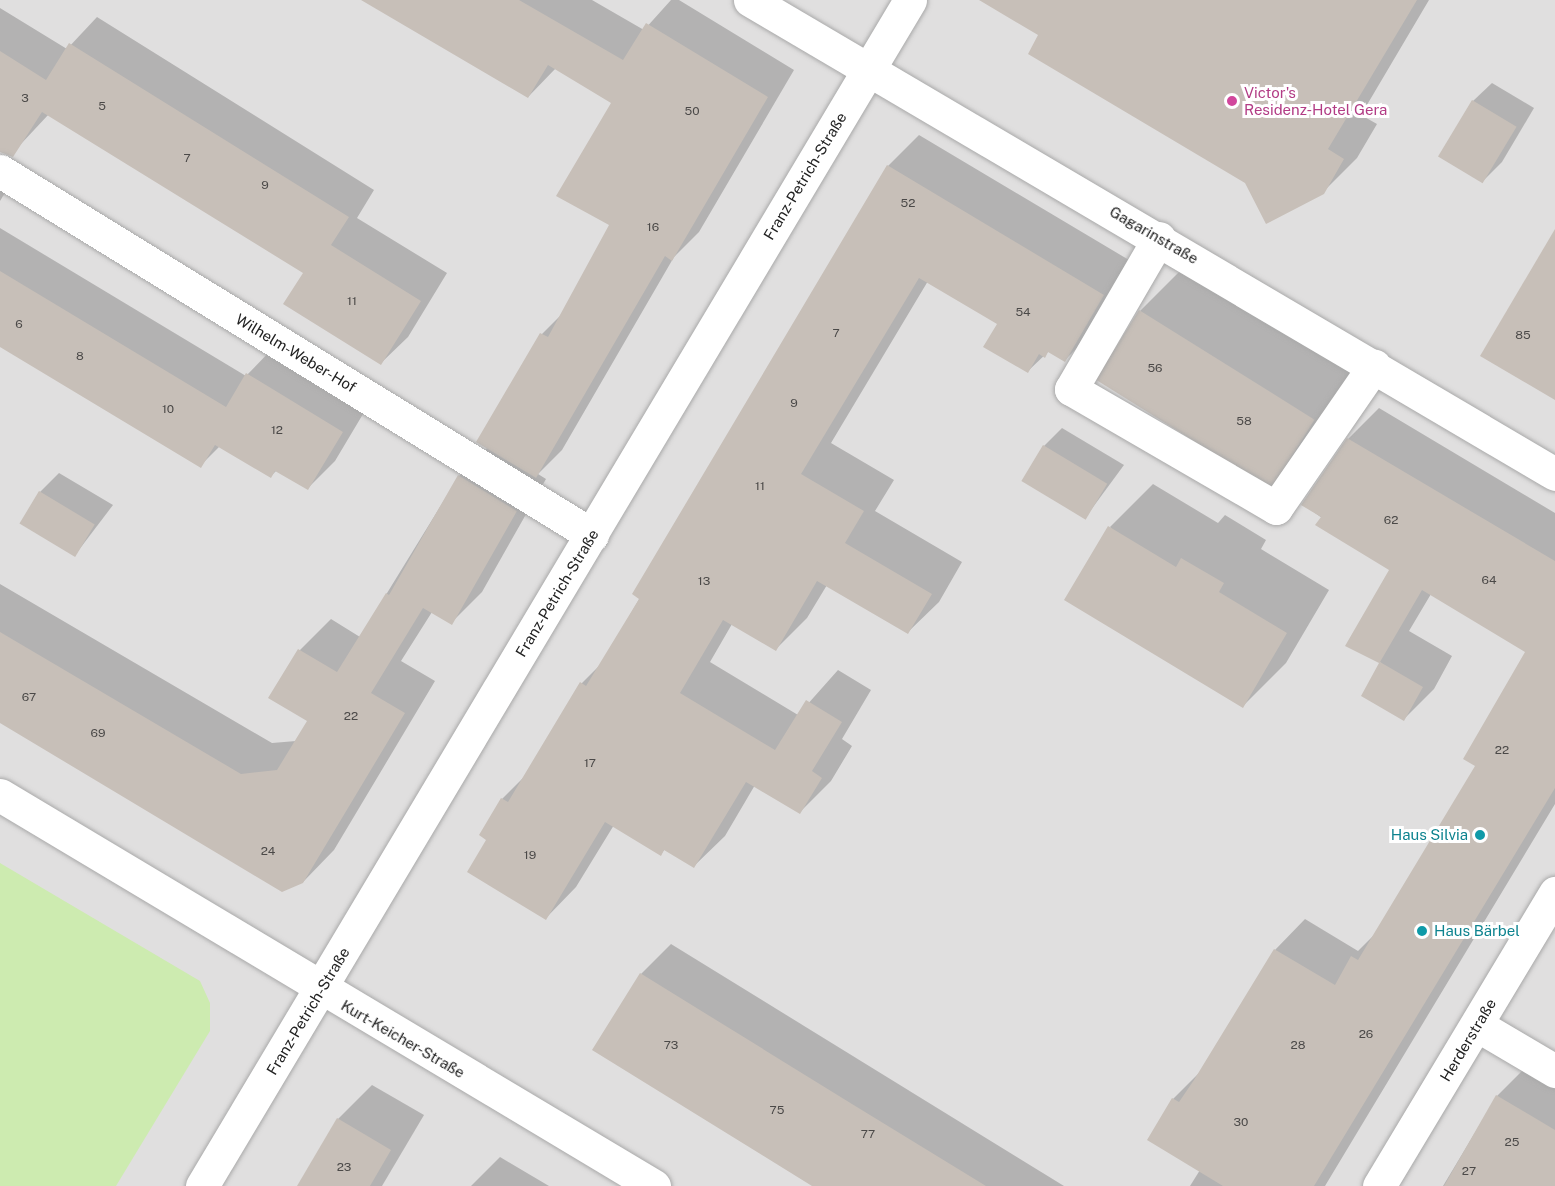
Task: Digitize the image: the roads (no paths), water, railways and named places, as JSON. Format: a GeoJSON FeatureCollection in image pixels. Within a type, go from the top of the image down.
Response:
{"type":"FeatureCollection","features":[{"type":"Feature","properties":{"kind":"street","name":"Gagarinstraße"},"geometry":{"type":"LineString","coordinates":[[750,0],[1159,238],[1555,474]]}},
{"type":"Feature","properties":{"kind":"street","name":"Franz-Petrich-Straße"},"geometry":{"type":"LineString","coordinates":[[202,1186],[321,991],[910,0]]}},
{"type":"Feature","properties":{"kind":"street","name":"Wilhelm-Weber-Hof"},"geometry":{"type":"LineString","coordinates":[[0,171],[591,535]]}},
{"type":"Feature","properties":{"kind":"street"},"geometry":{"type":"LineString","coordinates":[[1159,238],[1071,389],[1276,508],[1374,366]]}},
{"type":"Feature","properties":{"kind":"street","name":"Kurt-Keicher-Straße"},"geometry":{"type":"LineString","coordinates":[[0,795],[321,991],[654,1186]]}},
{"type":"Feature","properties":{"kind":"street","name":"Herderstraße"},"geometry":{"type":"LineString","coordinates":[[1379,1186],[1555,893]]}},
{"type":"Feature","properties":{"kind":"street"},"geometry":{"type":"LineString","coordinates":[[1477,1025],[1555,1071]]}},
{"type":"Feature","properties":{"kind":"place","name":"Victor's Residenz-Hotel Gera"},"geometry":{"type":"Point","coordinates":[1232,101]}},
{"type":"Feature","properties":{"kind":"place","name":"Haus Silvia"},"geometry":{"type":"Point","coordinates":[1480,835]}},
{"type":"Feature","properties":{"kind":"place","name":"Haus Bärbel"},"geometry":{"type":"Point","coordinates":[1422,931]}}]}
